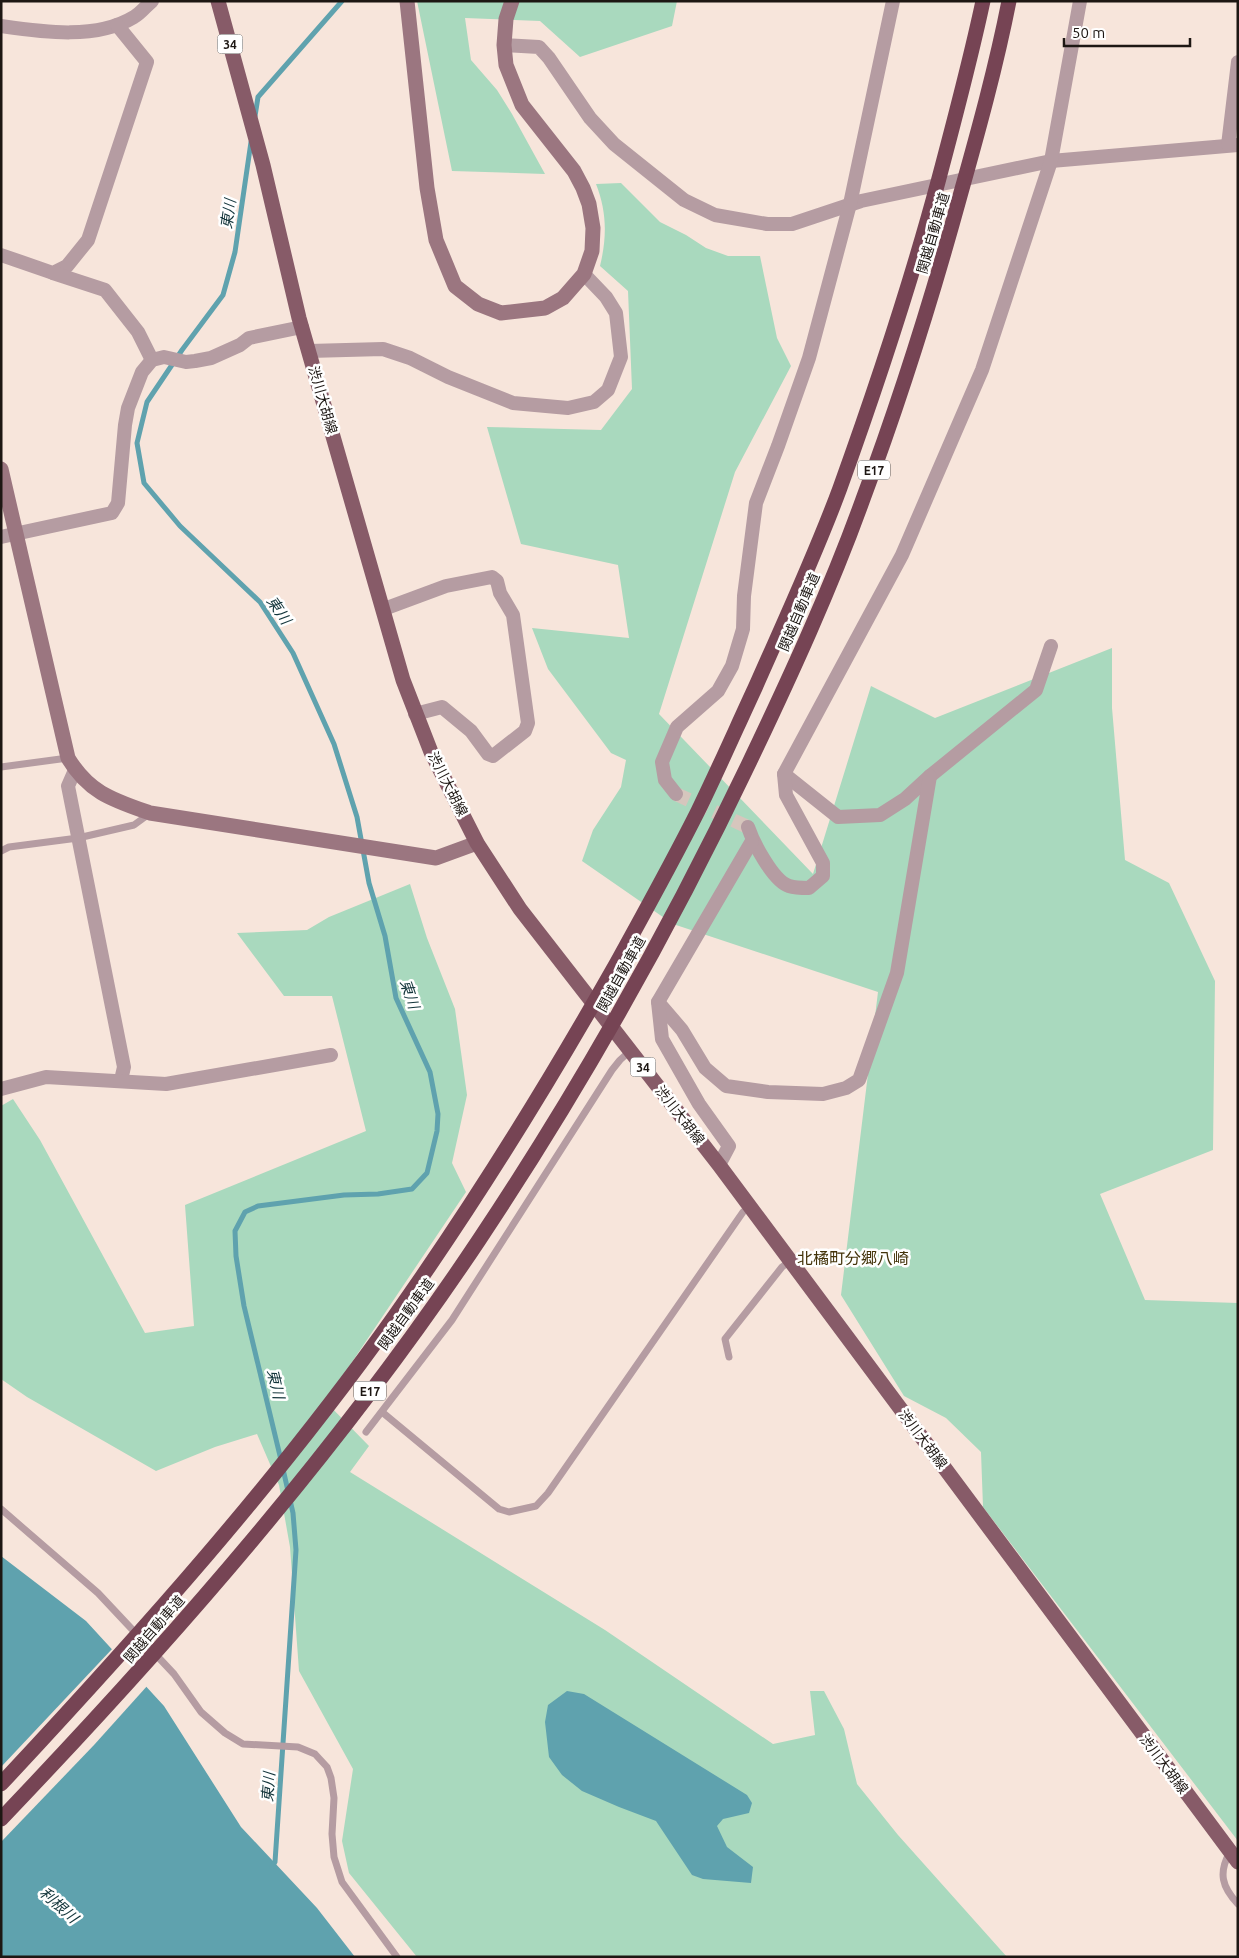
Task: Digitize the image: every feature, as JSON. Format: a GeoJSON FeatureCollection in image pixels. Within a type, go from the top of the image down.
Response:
{"type":"FeatureCollection","features":[{"type":"Feature","properties":{"kind":"highway","name":"関越自動車道"},"geometry":{"type":"LineString","coordinates":[[1,1784],[153,1619],[235,1524],[316,1422],[387,1326],[461,1220],[521,1126],[584,1021],[651,901],[697,812],[740,721],[791,609],[838,493],[884,361],[921,244],[952,130],[983,1]]}},
{"type":"Feature","properties":{"kind":"highway","name":"関越自動車道"},"geometry":{"type":"LineString","coordinates":[[1,1819],[85,1731],[258,1534],[407,1342],[477,1243],[542,1144],[603,1041],[674,914],[713,840],[774,711],[816,618],[863,500],[908,370],[945,251],[977,137],[1009,1]]}},
{"type":"Feature","properties":{"kind":"main road","name":"渋川大胡線"},"geometry":{"type":"LineString","coordinates":[[218,1],[263,165],[302,327],[384,608],[403,680],[431,752],[477,843],[520,909],[719,1165],[1234,1857]]}},
{"type":"Feature","properties":{"kind":"street"},"geometry":{"type":"LineString","coordinates":[[1,26],[67,32],[92,30],[117,25],[135,16],[152,1]]}},
{"type":"Feature","properties":{"kind":"street"},"geometry":{"type":"LineString","coordinates":[[407,1],[427,188],[436,240],[456,286],[478,304],[501,313],[524,312],[545,308],[563,298],[584,274],[592,251],[593,228],[589,204],[574,171],[522,105],[506,65],[504,45],[506,19],[512,1]]}},
{"type":"Feature","properties":{"kind":"street"},"geometry":{"type":"LineString","coordinates":[[676,794],[665,780],[662,762],[677,727],[718,691],[732,666],[743,629],[744,596],[756,503],[809,358],[856,203],[893,1]]}},
{"type":"Feature","properties":{"kind":"street"},"geometry":{"type":"LineString","coordinates":[[748,827],[752,841],[773,873],[787,886],[809,888],[823,876],[823,863],[786,796],[784,774],[902,555],[982,370],[1051,161],[1080,1]]}},
{"type":"Feature","properties":{"kind":"street"},"geometry":{"type":"LineString","coordinates":[[53,273],[67,266],[88,240],[147,62],[117,25]]}},
{"type":"Feature","properties":{"kind":"street"},"geometry":{"type":"LineString","coordinates":[[504,45],[539,48],[550,58],[590,118],[614,144],[684,200],[715,215],[767,224],[792,224],[856,203],[1051,161],[1233,145],[1238,62]]}},
{"type":"Feature","properties":{"kind":"street"},"geometry":{"type":"LineString","coordinates":[[1,256],[105,290],[158,359]]}},
{"type":"Feature","properties":{"kind":"street"},"geometry":{"type":"LineString","coordinates":[[309,351],[384,349],[410,358],[448,377],[513,402],[568,408],[594,402],[608,390],[621,357],[616,313],[606,297],[584,274]]}},
{"type":"Feature","properties":{"kind":"street"},"geometry":{"type":"LineString","coordinates":[[1,537],[112,514],[118,504],[124,425],[128,408],[142,372],[158,359],[186,362],[211,358],[240,345],[250,338],[302,327]]}},
{"type":"Feature","properties":{"kind":"street"},"geometry":{"type":"LineString","coordinates":[[1,469],[71,764],[68,786],[124,1067],[121,1080]]}},
{"type":"Feature","properties":{"kind":"street"},"geometry":{"type":"LineString","coordinates":[[384,608],[446,586],[492,577],[497,582],[500,593],[513,615],[528,723],[525,731],[493,756],[488,754],[471,731],[442,707],[415,714]]}},
{"type":"Feature","properties":{"kind":"street"},"geometry":{"type":"LineString","coordinates":[[784,774],[838,817],[880,815],[905,799],[930,776],[1036,690],[1051,646]]}},
{"type":"Feature","properties":{"kind":"street"},"geometry":{"type":"LineString","coordinates":[[71,764],[94,789],[112,800],[150,813],[436,858],[477,843]]}},
{"type":"Feature","properties":{"kind":"street"},"geometry":{"type":"LineString","coordinates":[[658,1002],[682,1030],[705,1068],[726,1086],[768,1092],[822,1094],[846,1088],[859,1080],[897,973],[930,776]]}},
{"type":"Feature","properties":{"kind":"street"},"geometry":{"type":"LineString","coordinates":[[719,1165],[729,1146],[699,1104],[662,1039],[658,1002],[752,841]]}},
{"type":"Feature","properties":{"kind":"street"},"geometry":{"type":"LineString","coordinates":[[1,1089],[46,1077],[166,1084],[331,1055]]}},
{"type":"Feature","properties":{"kind":"lane"},"geometry":{"type":"LineString","coordinates":[[1,767],[71,764]]}},
{"type":"Feature","properties":{"kind":"lane"},"geometry":{"type":"LineString","coordinates":[[1,851],[134,826],[150,813]]}},
{"type":"Feature","properties":{"kind":"lane"},"geometry":{"type":"LineString","coordinates":[[366,1432],[452,1320],[612,1070],[630,1051]]}},
{"type":"Feature","properties":{"kind":"lane"},"geometry":{"type":"LineString","coordinates":[[382,1412],[499,1509],[509,1512],[536,1506],[548,1493],[743,1212]]}},
{"type":"Feature","properties":{"kind":"lane"},"geometry":{"type":"LineString","coordinates":[[729,1357],[725,1339],[782,1267],[790,1261]]}},
{"type":"Feature","properties":{"kind":"lane"},"geometry":{"type":"LineString","coordinates":[[1,1509],[98,1593],[174,1674],[201,1712],[231,1737],[243,1744],[298,1747],[316,1754],[327,1767],[331,1778],[334,1798],[332,1834],[334,1857],[342,1882],[397,1957]]}},
{"type":"Feature","properties":{"kind":"lane"},"geometry":{"type":"LineString","coordinates":[[1234,1857],[1223,1864],[1222,1876],[1232,1898],[1238,1904]]}},
{"type":"Feature","properties":{"kind":"green space"},"geometry":{"type":"Polygon","coordinates":[[[417,1],[677,1],[672,26],[580,57],[540,21],[465,18],[471,60],[497,90],[545,174],[452,171],[417,1]]]}},
{"type":"Feature","properties":{"kind":"green space"},"geometry":{"type":"Polygon","coordinates":[[[621,183],[660,222],[706,248],[728,256],[760,256],[777,338],[791,366],[735,472],[659,714],[813,874],[871,686],[935,718],[1112,648],[1112,708],[1125,860],[1169,883],[1215,981],[1213,1150],[1100,1194],[1145,1300],[1238,1303],[1238,1841],[983,1507],[981,1452],[946,1418],[904,1396],[841,1295],[878,992],[673,924],[582,861],[593,830],[621,787],[626,760],[611,753],[548,669],[532,628],[629,638],[618,565],[521,544],[487,427],[601,430],[632,389],[628,291],[600,266],[605,225],[600,194],[596,184],[621,183]]]}},
{"type":"Feature","properties":{"kind":"green space"},"geometry":{"type":"Polygon","coordinates":[[[410,884],[427,938],[455,1009],[467,1095],[452,1163],[466,1192],[344,1374],[324,1400],[369,1446],[350,1472],[605,1630],[773,1744],[815,1735],[810,1691],[824,1691],[844,1729],[857,1784],[898,1835],[1007,1957],[417,1957],[349,1873],[342,1841],[353,1769],[299,1671],[290,1547],[279,1485],[257,1434],[215,1447],[156,1471],[27,1397],[1,1379],[1,1106],[13,1099],[40,1140],[145,1333],[194,1326],[185,1205],[366,1131],[332,996],[284,996],[237,933],[307,930],[329,917],[410,884]]]}},
{"type":"Feature","properties":{"kind":"water","name":"利根川"},"geometry":{"type":"Polygon","coordinates":[[[1,1556],[86,1621],[164,1706],[241,1827],[317,1908],[355,1957],[1,1957],[1,1556]]]}},
{"type":"Feature","properties":{"kind":"water"},"geometry":{"type":"Polygon","coordinates":[[[567,1691],[584,1694],[747,1795],[752,1803],[749,1813],[723,1819],[717,1826],[727,1847],[753,1867],[751,1883],[703,1879],[692,1875],[656,1821],[582,1791],[562,1775],[549,1757],[545,1722],[548,1705],[567,1691]]]}},
{"type":"Feature","properties":{"kind":"pier"},"geometry":{"type":"Polygon","coordinates":[[[113,1648],[148,1685],[94,1745],[1,1842],[1,1767],[113,1648]]]}},
{"type":"Feature","properties":{"kind":"waterway","name":"東川"},"geometry":{"type":"LineString","coordinates":[[255,116],[258,97],[342,1]]}},
{"type":"Feature","properties":{"kind":"waterway","name":"東川"},"geometry":{"type":"LineString","coordinates":[[251,142],[235,252],[223,295],[182,350],[147,402],[137,443],[144,483],[180,526],[260,602],[293,653],[334,744],[357,817],[369,883],[385,936],[396,998],[430,1072],[438,1114],[437,1131],[427,1173],[412,1189],[258,1206],[245,1212],[235,1231],[236,1256],[244,1306],[281,1460]]}},
{"type":"Feature","properties":{"kind":"waterway","name":"東川"},"geometry":{"type":"LineString","coordinates":[[272,1867],[275,1862],[296,1550],[293,1513],[283,1469]]}},
{"type":"Feature","properties":{"kind":"tunnel"},"geometry":{"type":"LineString","coordinates":[[676,794],[748,827]]}},
{"type":"Feature","properties":{"kind":"district","name":"北橘町分郷八崎"},"geometry":{"type":"Point","coordinates":[853,1258]}}]}
